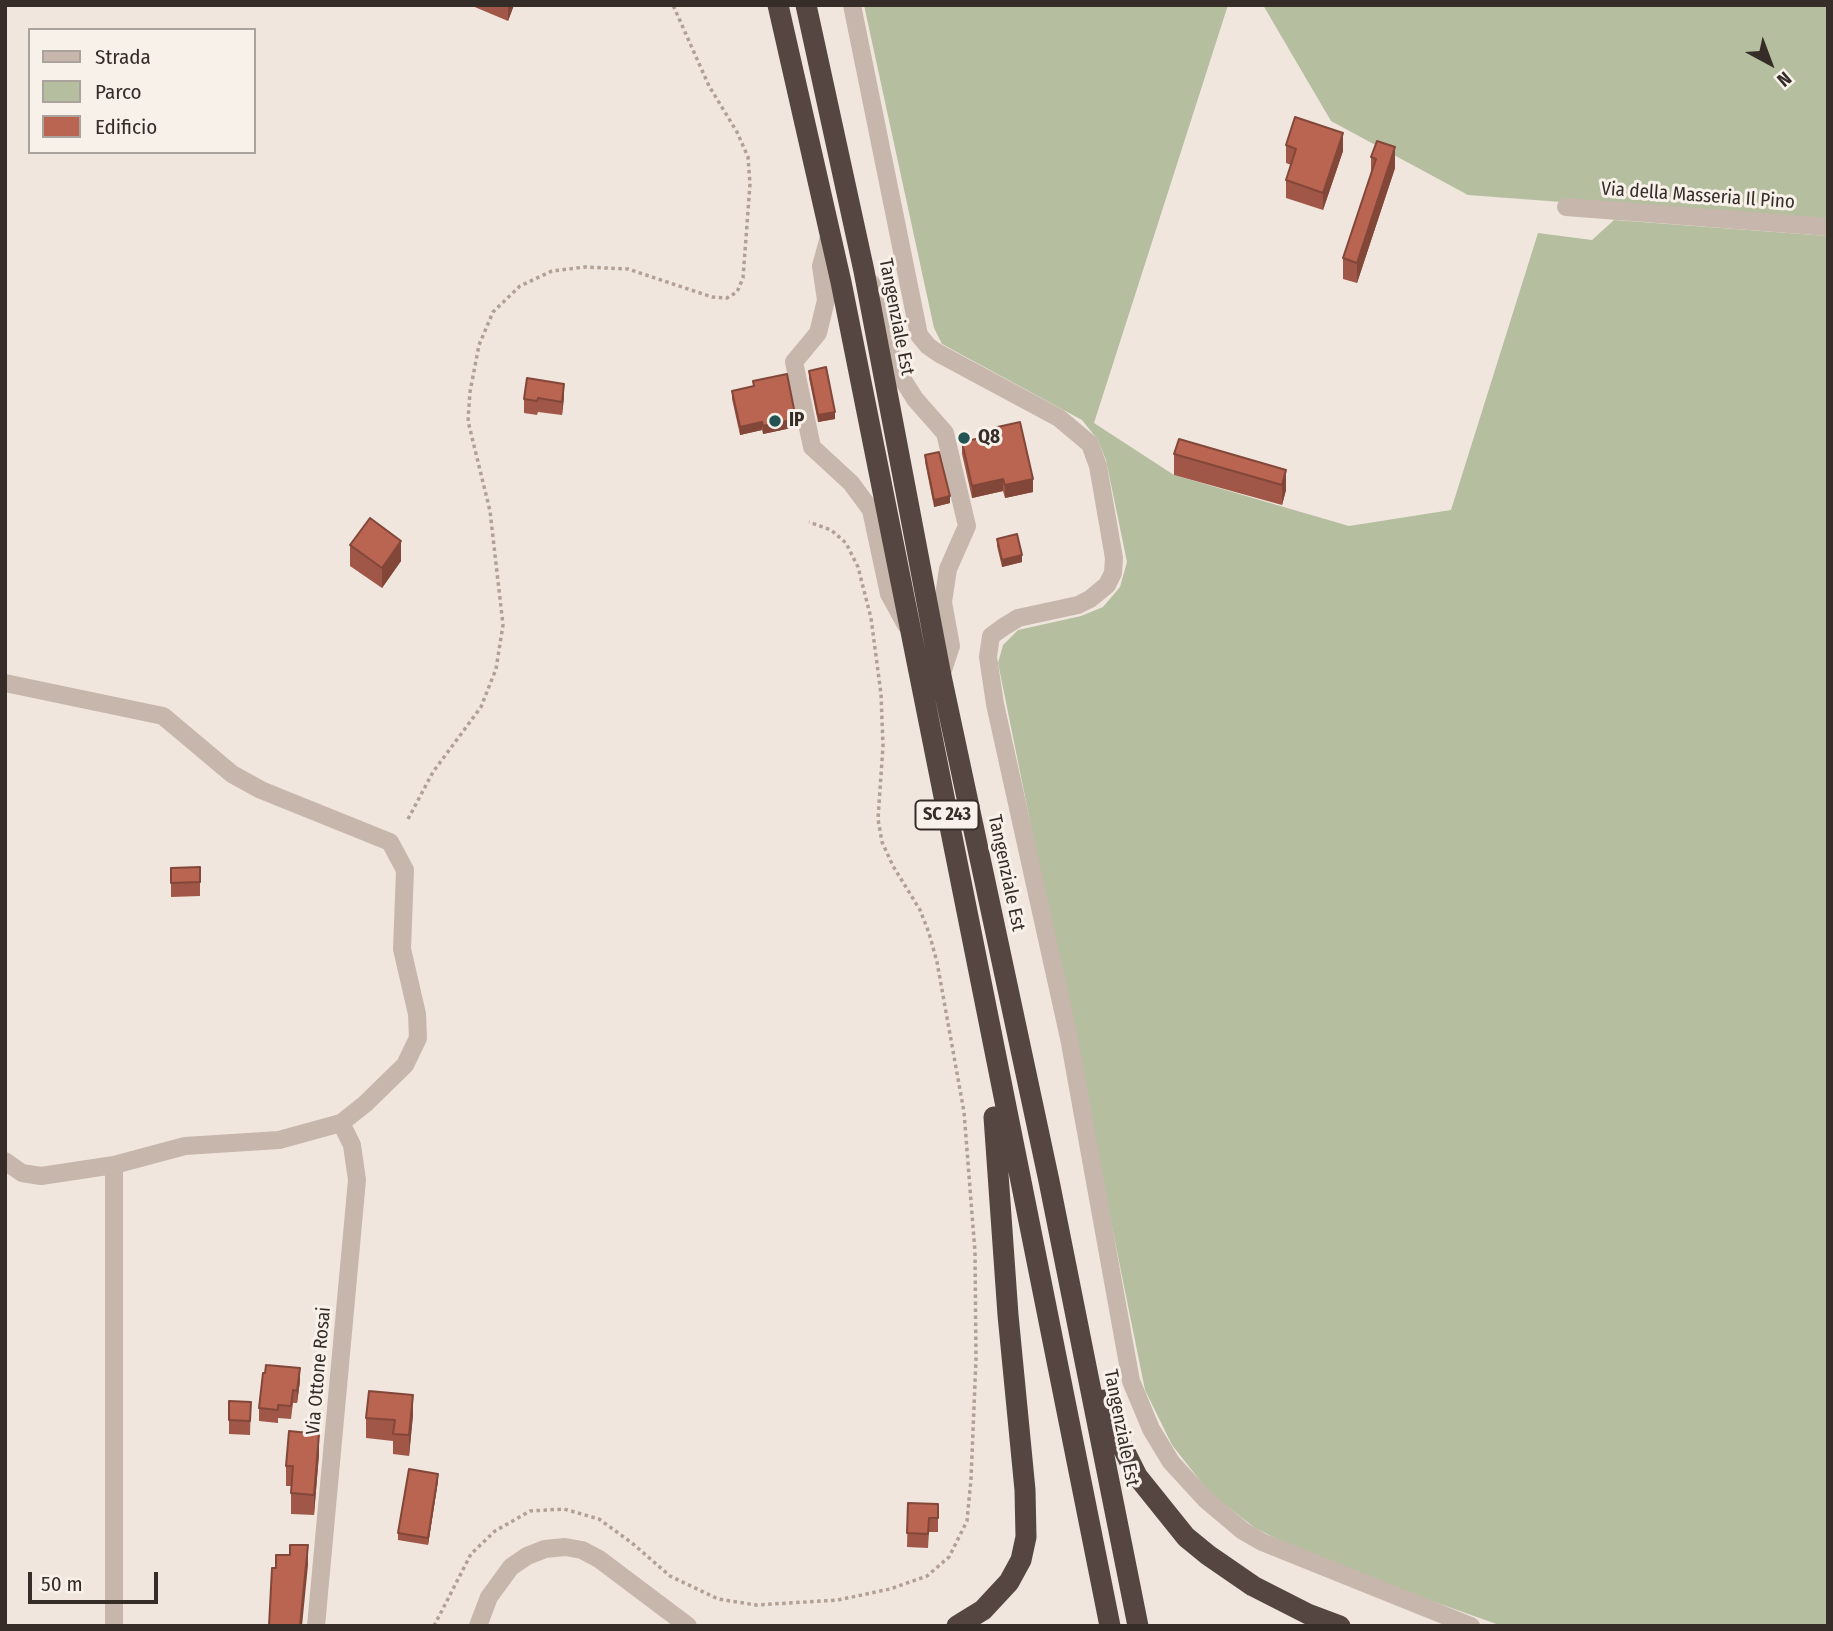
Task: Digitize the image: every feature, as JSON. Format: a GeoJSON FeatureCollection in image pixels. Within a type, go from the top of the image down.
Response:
{"type":"FeatureCollection","features":[{"type":"Feature","properties":{"kind":"highway","name":"SC 243"},"geometry":{"type":"LineString","coordinates":[[778,5],[830,233],[1110,1626]]}},
{"type":"Feature","properties":{"kind":"highway","name":"Tangenziale Est"},"geometry":{"type":"LineString","coordinates":[[806,5],[864,271],[941,676],[1049,1181],[1138,1626]]}},
{"type":"Feature","properties":{"kind":"highway"},"geometry":{"type":"LineString","coordinates":[[957,1626],[983,1610],[1009,1582],[1021,1560],[1027,1514],[1008,1315],[997,1140],[959,914],[959,880]]}},
{"type":"Feature","properties":{"kind":"highway"},"geometry":{"type":"LineString","coordinates":[[1049,1181],[1068,1223],[1105,1407],[1122,1448],[1138,1476],[1172,1522],[1208,1555],[1276,1599],[1340,1626]]}},
{"type":"Feature","properties":{"kind":"street"},"geometry":{"type":"LineString","coordinates":[[852,5],[919,335],[928,346],[939,353],[1059,418],[1090,444],[1098,466],[1114,558],[1113,573],[1107,585],[1078,606],[1018,618],[991,636],[988,657],[995,704],[1069,1038],[1131,1381],[1151,1429],[1171,1462],[1205,1499],[1243,1531],[1262,1542],[1471,1626]]}},
{"type":"Feature","properties":{"kind":"street","name":"Via della Masseria Il Pino"},"geometry":{"type":"LineString","coordinates":[[1566,207],[1828,227]]}},
{"type":"Feature","properties":{"kind":"street"},"geometry":{"type":"LineString","coordinates":[[830,233],[821,266],[826,300],[818,333],[794,362],[812,447],[851,483],[871,510],[890,594],[911,634]]}},
{"type":"Feature","properties":{"kind":"street"},"geometry":{"type":"LineString","coordinates":[[864,271],[881,303],[893,364],[915,399],[945,433],[967,526],[948,569],[943,602],[951,646],[941,676]]}},
{"type":"Feature","properties":{"kind":"street"},"geometry":{"type":"LineString","coordinates":[[5,683],[163,716],[232,774],[261,790],[390,842],[405,870],[402,949],[417,1014],[418,1038],[405,1065],[341,1123],[279,1140],[185,1146],[114,1166],[41,1177],[22,1172],[5,1161]]}},
{"type":"Feature","properties":{"kind":"street","name":"Via Ottone Rosai"},"geometry":{"type":"LineString","coordinates":[[316,1626],[358,1180],[352,1145],[341,1123]]}},
{"type":"Feature","properties":{"kind":"street"},"geometry":{"type":"LineString","coordinates":[[114,1166],[114,1626]]}},
{"type":"Feature","properties":{"kind":"street"},"geometry":{"type":"LineString","coordinates":[[484,1621],[489,1597],[511,1567],[527,1556],[545,1549],[565,1547],[582,1550],[598,1559],[688,1626]]}},
{"type":"Feature","properties":{"kind":"path"},"geometry":{"type":"LineString","coordinates":[[408,819],[433,772],[481,707],[496,669],[503,625],[490,510],[468,421],[470,392],[479,345],[493,312],[520,286],[552,271],[585,267],[628,269],[712,297],[727,298],[737,292],[743,278],[750,184],[748,157],[737,132],[709,86],[673,5]]}},
{"type":"Feature","properties":{"kind":"path"},"geometry":{"type":"LineString","coordinates":[[434,1626],[471,1554],[495,1531],[530,1511],[564,1509],[599,1519],[632,1542],[670,1576],[718,1598],[756,1605],[838,1600],[890,1589],[927,1576],[949,1557],[967,1521],[976,1359],[975,1252],[964,1112],[937,962],[929,933],[920,910],[881,842],[878,819],[883,746],[881,694],[871,618],[858,568],[846,543],[831,530],[809,523]]}},
{"type":"Feature","properties":{"kind":"green space"},"geometry":{"type":"Polygon","coordinates":[[[864,5],[1228,5],[1094,423],[1174,475],[1349,526],[1451,510],[1538,233],[1592,240],[1614,220],[1828,236],[1828,1626],[1502,1626],[1328,1564],[1255,1528],[1209,1492],[1172,1445],[1145,1390],[998,663],[1003,645],[1018,630],[1081,616],[1103,607],[1120,587],[1127,562],[1106,460],[1098,440],[1082,420],[942,344],[934,328],[864,5]]]}},
{"type":"Feature","properties":{"kind":"green space"},"geometry":{"type":"Polygon","coordinates":[[[1263,5],[1828,5],[1828,222],[1468,195],[1331,121],[1263,5]]]}},
{"type":"Feature","properties":{"kind":"building"},"geometry":{"type":"Polygon","coordinates":[[[1295,117],[1343,133],[1323,193],[1286,180],[1296,149],[1286,145],[1295,117]]]}},
{"type":"Feature","properties":{"kind":"building"},"geometry":{"type":"Polygon","coordinates":[[[1377,141],[1395,147],[1357,263],[1343,258],[1376,159],[1371,157],[1377,141]]]}},
{"type":"Feature","properties":{"kind":"building"},"geometry":{"type":"Polygon","coordinates":[[[826,367],[835,412],[818,415],[809,371],[826,367]]]}},
{"type":"Feature","properties":{"kind":"building"},"geometry":{"type":"Polygon","coordinates":[[[787,374],[796,419],[763,426],[762,422],[740,427],[732,391],[754,386],[753,381],[787,374]]]}},
{"type":"Feature","properties":{"kind":"building"},"geometry":{"type":"Polygon","coordinates":[[[527,378],[564,384],[562,402],[524,399],[527,378]]]}},
{"type":"Feature","properties":{"kind":"building"},"geometry":{"type":"Polygon","coordinates":[[[1020,422],[1033,479],[1005,485],[1003,479],[972,486],[962,442],[994,435],[993,428],[1020,422]]]}},
{"type":"Feature","properties":{"kind":"building"},"geometry":{"type":"Polygon","coordinates":[[[1179,439],[1286,470],[1282,485],[1174,454],[1179,439]]]}},
{"type":"Feature","properties":{"kind":"building"},"geometry":{"type":"Polygon","coordinates":[[[939,452],[950,496],[934,500],[925,455],[939,452]]]}},
{"type":"Feature","properties":{"kind":"building"},"geometry":{"type":"Polygon","coordinates":[[[370,518],[401,541],[382,568],[350,545],[370,518]]]}},
{"type":"Feature","properties":{"kind":"building"},"geometry":{"type":"Polygon","coordinates":[[[1017,534],[1022,555],[1002,560],[997,539],[1017,534]]]}},
{"type":"Feature","properties":{"kind":"building"},"geometry":{"type":"Polygon","coordinates":[[[200,867],[200,882],[171,883],[171,868],[200,867]]]}},
{"type":"Feature","properties":{"kind":"building"},"geometry":{"type":"Polygon","coordinates":[[[266,1365],[300,1368],[297,1391],[293,1390],[291,1406],[278,1405],[278,1410],[259,1408],[266,1365]]]}},
{"type":"Feature","properties":{"kind":"building"},"geometry":{"type":"Polygon","coordinates":[[[369,1391],[413,1395],[409,1435],[393,1434],[395,1420],[366,1418],[369,1391]]]}},
{"type":"Feature","properties":{"kind":"building"},"geometry":{"type":"Polygon","coordinates":[[[229,1401],[251,1402],[250,1421],[229,1420],[229,1401]]]}},
{"type":"Feature","properties":{"kind":"building"},"geometry":{"type":"Polygon","coordinates":[[[289,1431],[319,1434],[314,1495],[291,1493],[293,1466],[286,1466],[289,1431]]]}},
{"type":"Feature","properties":{"kind":"building"},"geometry":{"type":"Polygon","coordinates":[[[409,1469],[438,1474],[428,1538],[398,1533],[409,1469]]]}},
{"type":"Feature","properties":{"kind":"building"},"geometry":{"type":"Polygon","coordinates":[[[908,1503],[938,1504],[938,1518],[929,1518],[928,1534],[907,1533],[908,1503]]]}},
{"type":"Feature","properties":{"kind":"building"},"geometry":{"type":"Polygon","coordinates":[[[290,1545],[308,1545],[300,1626],[269,1626],[272,1568],[276,1568],[276,1555],[290,1555],[290,1545]]]}},
{"type":"Feature","properties":{"kind":"place","name":"IP"},"geometry":{"type":"Point","coordinates":[775,421]}},
{"type":"Feature","properties":{"kind":"place","name":"Q8"},"geometry":{"type":"Point","coordinates":[964,438]}}]}
